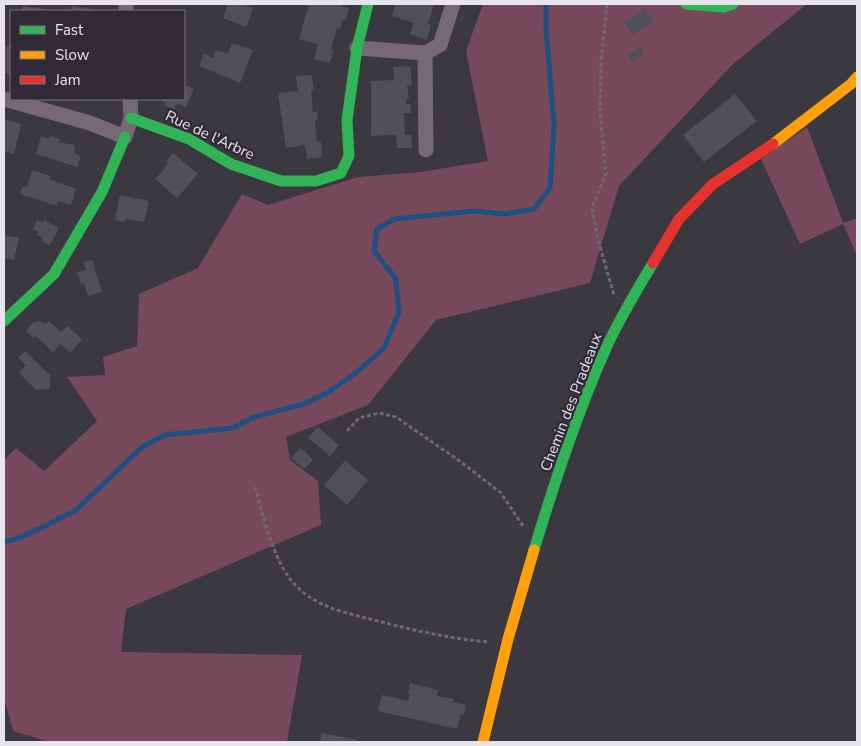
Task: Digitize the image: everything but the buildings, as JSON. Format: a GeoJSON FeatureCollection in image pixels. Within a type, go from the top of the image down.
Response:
{"type":"FeatureCollection","features":[{"type":"Feature","properties":{"kind":"street","name":"Rue de l'Arbre"},"geometry":{"type":"LineString","coordinates":[[131,118],[189,139],[231,164],[281,181],[316,181],[340,173],[349,156],[347,120],[357,48],[368,4]]}},
{"type":"Feature","properties":{"kind":"street"},"geometry":{"type":"LineString","coordinates":[[357,48],[425,53],[440,45],[453,4]]}},
{"type":"Feature","properties":{"kind":"street"},"geometry":{"type":"LineString","coordinates":[[686,4],[724,7],[733,4]]}},
{"type":"Feature","properties":{"kind":"street"},"geometry":{"type":"LineString","coordinates":[[425,53],[426,150]]}},
{"type":"Feature","properties":{"kind":"street","name":"Chemin des Pradeaux"},"geometry":{"type":"LineString","coordinates":[[483,742],[507,644],[546,510],[585,399],[621,320],[679,219],[706,191],[713,184],[786,134],[857,77]]}},
{"type":"Feature","properties":{"kind":"street"},"geometry":{"type":"LineString","coordinates":[[4,99],[90,123],[125,137]]}},
{"type":"Feature","properties":{"kind":"street"},"geometry":{"type":"LineString","coordinates":[[4,321],[54,274],[102,192],[131,118],[130,100]]}},
{"type":"Feature","properties":{"kind":"path"},"geometry":{"type":"LineString","coordinates":[[607,4],[601,61],[600,112],[606,174],[592,208],[597,236],[621,320]]}},
{"type":"Feature","properties":{"kind":"path"},"geometry":{"type":"LineString","coordinates":[[347,431],[359,418],[379,413],[396,418],[461,462],[501,493],[536,546]]}},
{"type":"Feature","properties":{"kind":"path"},"geometry":{"type":"LineString","coordinates":[[256,487],[264,521],[277,554],[290,578],[312,599],[341,611],[402,627],[469,640],[507,644]]}},
{"type":"Feature","properties":{"kind":"shaded area"},"geometry":{"type":"Polygon","coordinates":[[[483,4],[807,4],[733,64],[619,186],[590,283],[436,320],[368,405],[286,437],[290,460],[318,481],[321,525],[126,609],[121,652],[302,655],[287,742],[49,742],[13,731],[4,698],[4,460],[16,448],[44,471],[97,421],[67,377],[105,375],[103,357],[137,346],[139,294],[198,268],[242,194],[268,205],[358,177],[420,172],[488,161],[466,51],[483,4]]]}},
{"type":"Feature","properties":{"kind":"shaded area"},"geometry":{"type":"Polygon","coordinates":[[[807,127],[843,223],[857,218],[857,256],[843,224],[800,244],[761,159],[807,127]]]}},
{"type":"Feature","properties":{"kind":"waterway"},"geometry":{"type":"LineString","coordinates":[[4,542],[41,528],[76,510],[142,447],[165,435],[233,428],[254,417],[304,404],[327,393],[357,372],[384,348],[399,312],[396,279],[374,251],[377,229],[394,219],[474,211],[505,214],[534,209],[550,188],[554,126],[546,27],[546,4]]}},
{"type":"Feature","properties":{"kind":"traffic: fast"},"geometry":{"type":"LineString","coordinates":[[131,118],[189,139],[231,164],[281,181],[316,181],[341,173],[349,156],[347,120],[357,48],[368,4]]}},
{"type":"Feature","properties":{"kind":"traffic: fast"},"geometry":{"type":"LineString","coordinates":[[686,4],[724,7],[733,4]]}},
{"type":"Feature","properties":{"kind":"traffic: fast"},"geometry":{"type":"LineString","coordinates":[[4,321],[54,274],[102,192],[125,137]]}},
{"type":"Feature","properties":{"kind":"traffic: fast"},"geometry":{"type":"LineString","coordinates":[[534,550],[568,446],[597,369],[618,323],[653,263]]}},
{"type":"Feature","properties":{"kind":"traffic: slow"},"geometry":{"type":"LineString","coordinates":[[773,144],[851,84],[857,77]]}},
{"type":"Feature","properties":{"kind":"traffic: slow"},"geometry":{"type":"LineString","coordinates":[[483,742],[508,639],[534,550]]}},
{"type":"Feature","properties":{"kind":"traffic: jam"},"geometry":{"type":"LineString","coordinates":[[653,263],[679,219],[713,184],[773,144]]}}]}
